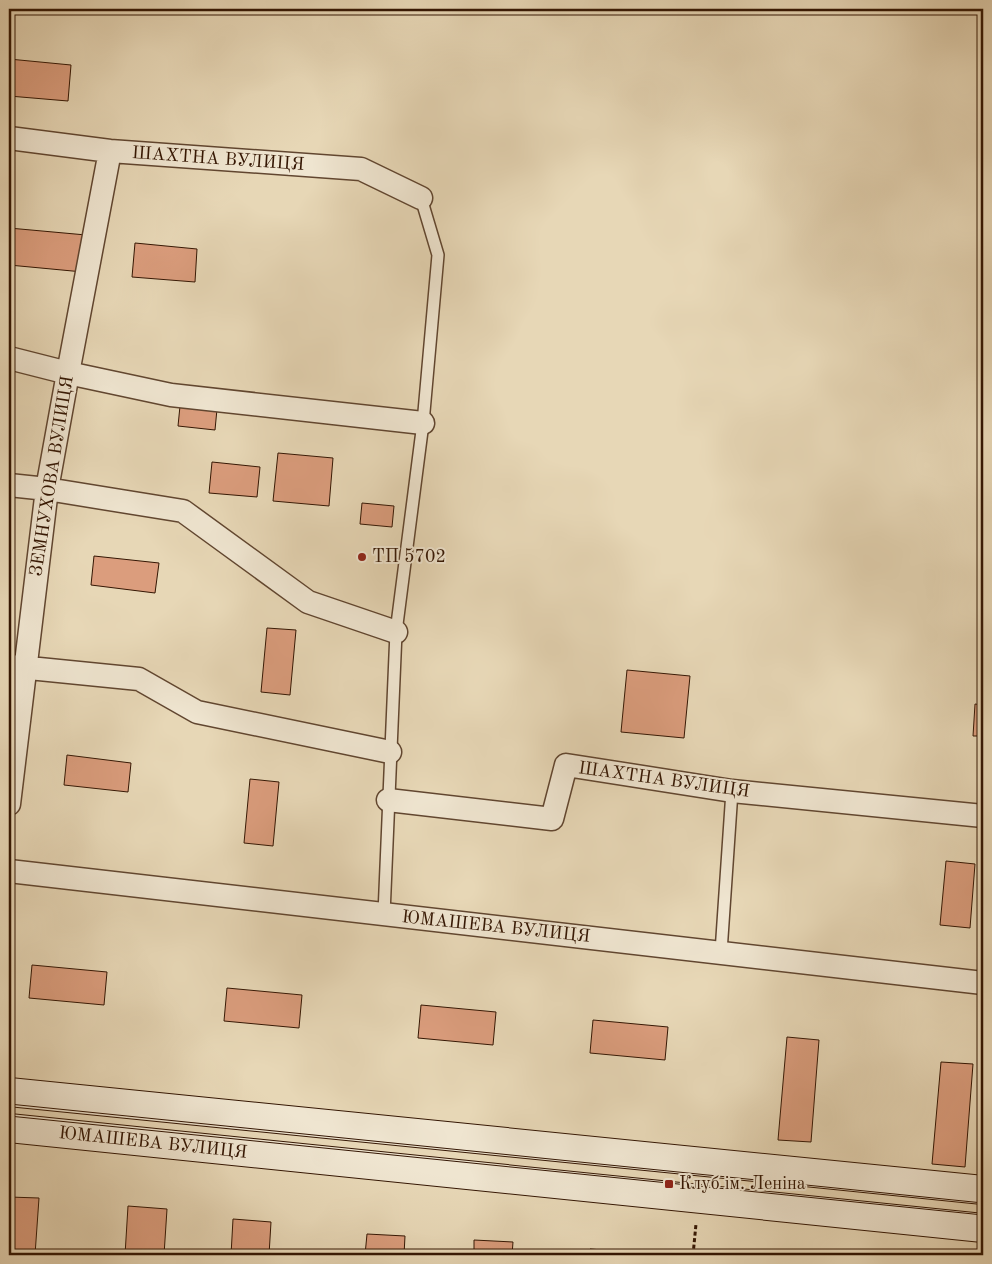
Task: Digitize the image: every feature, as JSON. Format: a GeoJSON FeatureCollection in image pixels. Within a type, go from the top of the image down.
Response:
{"type":"FeatureCollection","features":[{"type":"Feature","properties":{"kind":"main road","name":"ЮМАШЕВА ВУЛИЦЯ"},"geometry":{"type":"LineString","coordinates":[[9,1092],[983,1190]]}},
{"type":"Feature","properties":{"kind":"main road","name":"ЮМАШЕВА ВУЛИЦЯ"},"geometry":{"type":"LineString","coordinates":[[9,1128],[983,1228]]}},
{"type":"Feature","properties":{"kind":"street","name":"ШАХТНА ВУЛИЦЯ"},"geometry":{"type":"LineString","coordinates":[[9,138],[110,151],[361,169],[421,198]]}},
{"type":"Feature","properties":{"kind":"street","name":"ЗЕМНУХОВА ВУЛИЦЯ"},"geometry":{"type":"LineString","coordinates":[[9,804],[17,667],[47,489],[110,151]]}},
{"type":"Feature","properties":{"kind":"street"},"geometry":{"type":"LineString","coordinates":[[9,358],[68,373],[171,394],[423,423]]}},
{"type":"Feature","properties":{"kind":"street"},"geometry":{"type":"LineString","coordinates":[[9,485],[47,489],[183,511],[308,602],[396,632]]}},
{"type":"Feature","properties":{"kind":"street"},"geometry":{"type":"LineString","coordinates":[[17,667],[140,680],[196,712],[390,752]]}},
{"type":"Feature","properties":{"kind":"street","name":"ШАХТНА ВУЛИЦЯ"},"geometry":{"type":"LineString","coordinates":[[388,800],[552,820],[566,765],[732,791],[983,816]]}},
{"type":"Feature","properties":{"kind":"street","name":"ЮМАШЕВА ВУЛИЦЯ"},"geometry":{"type":"LineString","coordinates":[[9,871],[983,983]]}},
{"type":"Feature","properties":{"kind":"lane"},"geometry":{"type":"LineString","coordinates":[[384,914],[396,632],[423,423],[438,255],[421,198]]}},
{"type":"Feature","properties":{"kind":"lane"},"geometry":{"type":"LineString","coordinates":[[721,952],[732,791]]}},
{"type":"Feature","properties":{"kind":"path"},"geometry":{"type":"LineString","coordinates":[[693,1255],[698,1199]]}},
{"type":"Feature","properties":{"kind":"building"},"geometry":{"type":"Polygon","coordinates":[[[9,59],[71,65],[68,101],[9,96],[9,59]]]}},
{"type":"Feature","properties":{"kind":"building"},"geometry":{"type":"Polygon","coordinates":[[[9,228],[86,235],[83,272],[9,265],[9,228]]]}},
{"type":"Feature","properties":{"kind":"building"},"geometry":{"type":"Polygon","coordinates":[[[135,243],[197,249],[195,282],[132,277],[135,243]]]}},
{"type":"Feature","properties":{"kind":"building"},"geometry":{"type":"Polygon","coordinates":[[[180,406],[217,409],[215,430],[178,426],[180,406]]]}},
{"type":"Feature","properties":{"kind":"building"},"geometry":{"type":"Polygon","coordinates":[[[278,453],[333,458],[329,506],[273,501],[278,453]]]}},
{"type":"Feature","properties":{"kind":"building"},"geometry":{"type":"Polygon","coordinates":[[[212,462],[260,467],[257,497],[209,493],[212,462]]]}},
{"type":"Feature","properties":{"kind":"building"},"geometry":{"type":"Polygon","coordinates":[[[362,503],[394,506],[392,527],[360,524],[362,503]]]}},
{"type":"Feature","properties":{"kind":"building"},"geometry":{"type":"Polygon","coordinates":[[[94,556],[159,563],[155,593],[91,585],[94,556]]]}},
{"type":"Feature","properties":{"kind":"building"},"geometry":{"type":"Polygon","coordinates":[[[267,628],[296,630],[290,695],[261,692],[267,628]]]}},
{"type":"Feature","properties":{"kind":"building"},"geometry":{"type":"Polygon","coordinates":[[[627,670],[690,676],[684,738],[621,732],[627,670]]]}},
{"type":"Feature","properties":{"kind":"building"},"geometry":{"type":"Polygon","coordinates":[[[975,704],[983,705],[983,736],[973,736],[975,704]]]}},
{"type":"Feature","properties":{"kind":"building"},"geometry":{"type":"Polygon","coordinates":[[[67,755],[131,763],[128,792],[64,785],[67,755]]]}},
{"type":"Feature","properties":{"kind":"building"},"geometry":{"type":"Polygon","coordinates":[[[250,779],[279,782],[273,846],[244,843],[250,779]]]}},
{"type":"Feature","properties":{"kind":"building"},"geometry":{"type":"Polygon","coordinates":[[[946,861],[975,864],[970,928],[940,925],[946,861]]]}},
{"type":"Feature","properties":{"kind":"building"},"geometry":{"type":"Polygon","coordinates":[[[32,965],[107,972],[104,1005],[29,998],[32,965]]]}},
{"type":"Feature","properties":{"kind":"building"},"geometry":{"type":"Polygon","coordinates":[[[227,988],[302,995],[299,1028],[224,1021],[227,988]]]}},
{"type":"Feature","properties":{"kind":"building"},"geometry":{"type":"Polygon","coordinates":[[[421,1005],[496,1012],[493,1045],[418,1038],[421,1005]]]}},
{"type":"Feature","properties":{"kind":"building"},"geometry":{"type":"Polygon","coordinates":[[[593,1020],[668,1027],[665,1060],[590,1053],[593,1020]]]}},
{"type":"Feature","properties":{"kind":"building"},"geometry":{"type":"Polygon","coordinates":[[[787,1037],[819,1040],[811,1142],[778,1140],[787,1037]]]}},
{"type":"Feature","properties":{"kind":"building"},"geometry":{"type":"Polygon","coordinates":[[[941,1062],[973,1064],[965,1167],[932,1164],[941,1062]]]}},
{"type":"Feature","properties":{"kind":"building"},"geometry":{"type":"Polygon","coordinates":[[[9,1197],[39,1198],[35,1255],[9,1255],[9,1197]]]}},
{"type":"Feature","properties":{"kind":"building"},"geometry":{"type":"Polygon","coordinates":[[[128,1206],[167,1209],[164,1255],[125,1255],[128,1206]]]}},
{"type":"Feature","properties":{"kind":"building"},"geometry":{"type":"Polygon","coordinates":[[[233,1219],[271,1222],[269,1255],[231,1255],[233,1219]]]}},
{"type":"Feature","properties":{"kind":"building"},"geometry":{"type":"Polygon","coordinates":[[[367,1234],[405,1236],[404,1255],[365,1255],[367,1234]]]}},
{"type":"Feature","properties":{"kind":"building"},"geometry":{"type":"Polygon","coordinates":[[[474,1240],[513,1242],[512,1255],[474,1255],[474,1240]]]}},
{"type":"Feature","properties":{"kind":"building"},"geometry":{"type":"Polygon","coordinates":[[[590,1249],[629,1252],[628,1255],[590,1255],[590,1249]]]}},
{"type":"Feature","properties":{"kind":"tram line"},"geometry":{"type":"LineString","coordinates":[[9,1104],[983,1203]]}},
{"type":"Feature","properties":{"kind":"tram line"},"geometry":{"type":"LineString","coordinates":[[9,1116],[983,1215]]}},
{"type":"Feature","properties":{"kind":"place","name":"ТП 5702"},"geometry":{"type":"Point","coordinates":[362,557]}},
{"type":"Feature","properties":{"kind":"place","name":"Клуб ім. Леніна"},"geometry":{"type":"Point","coordinates":[669,1184]}}]}
